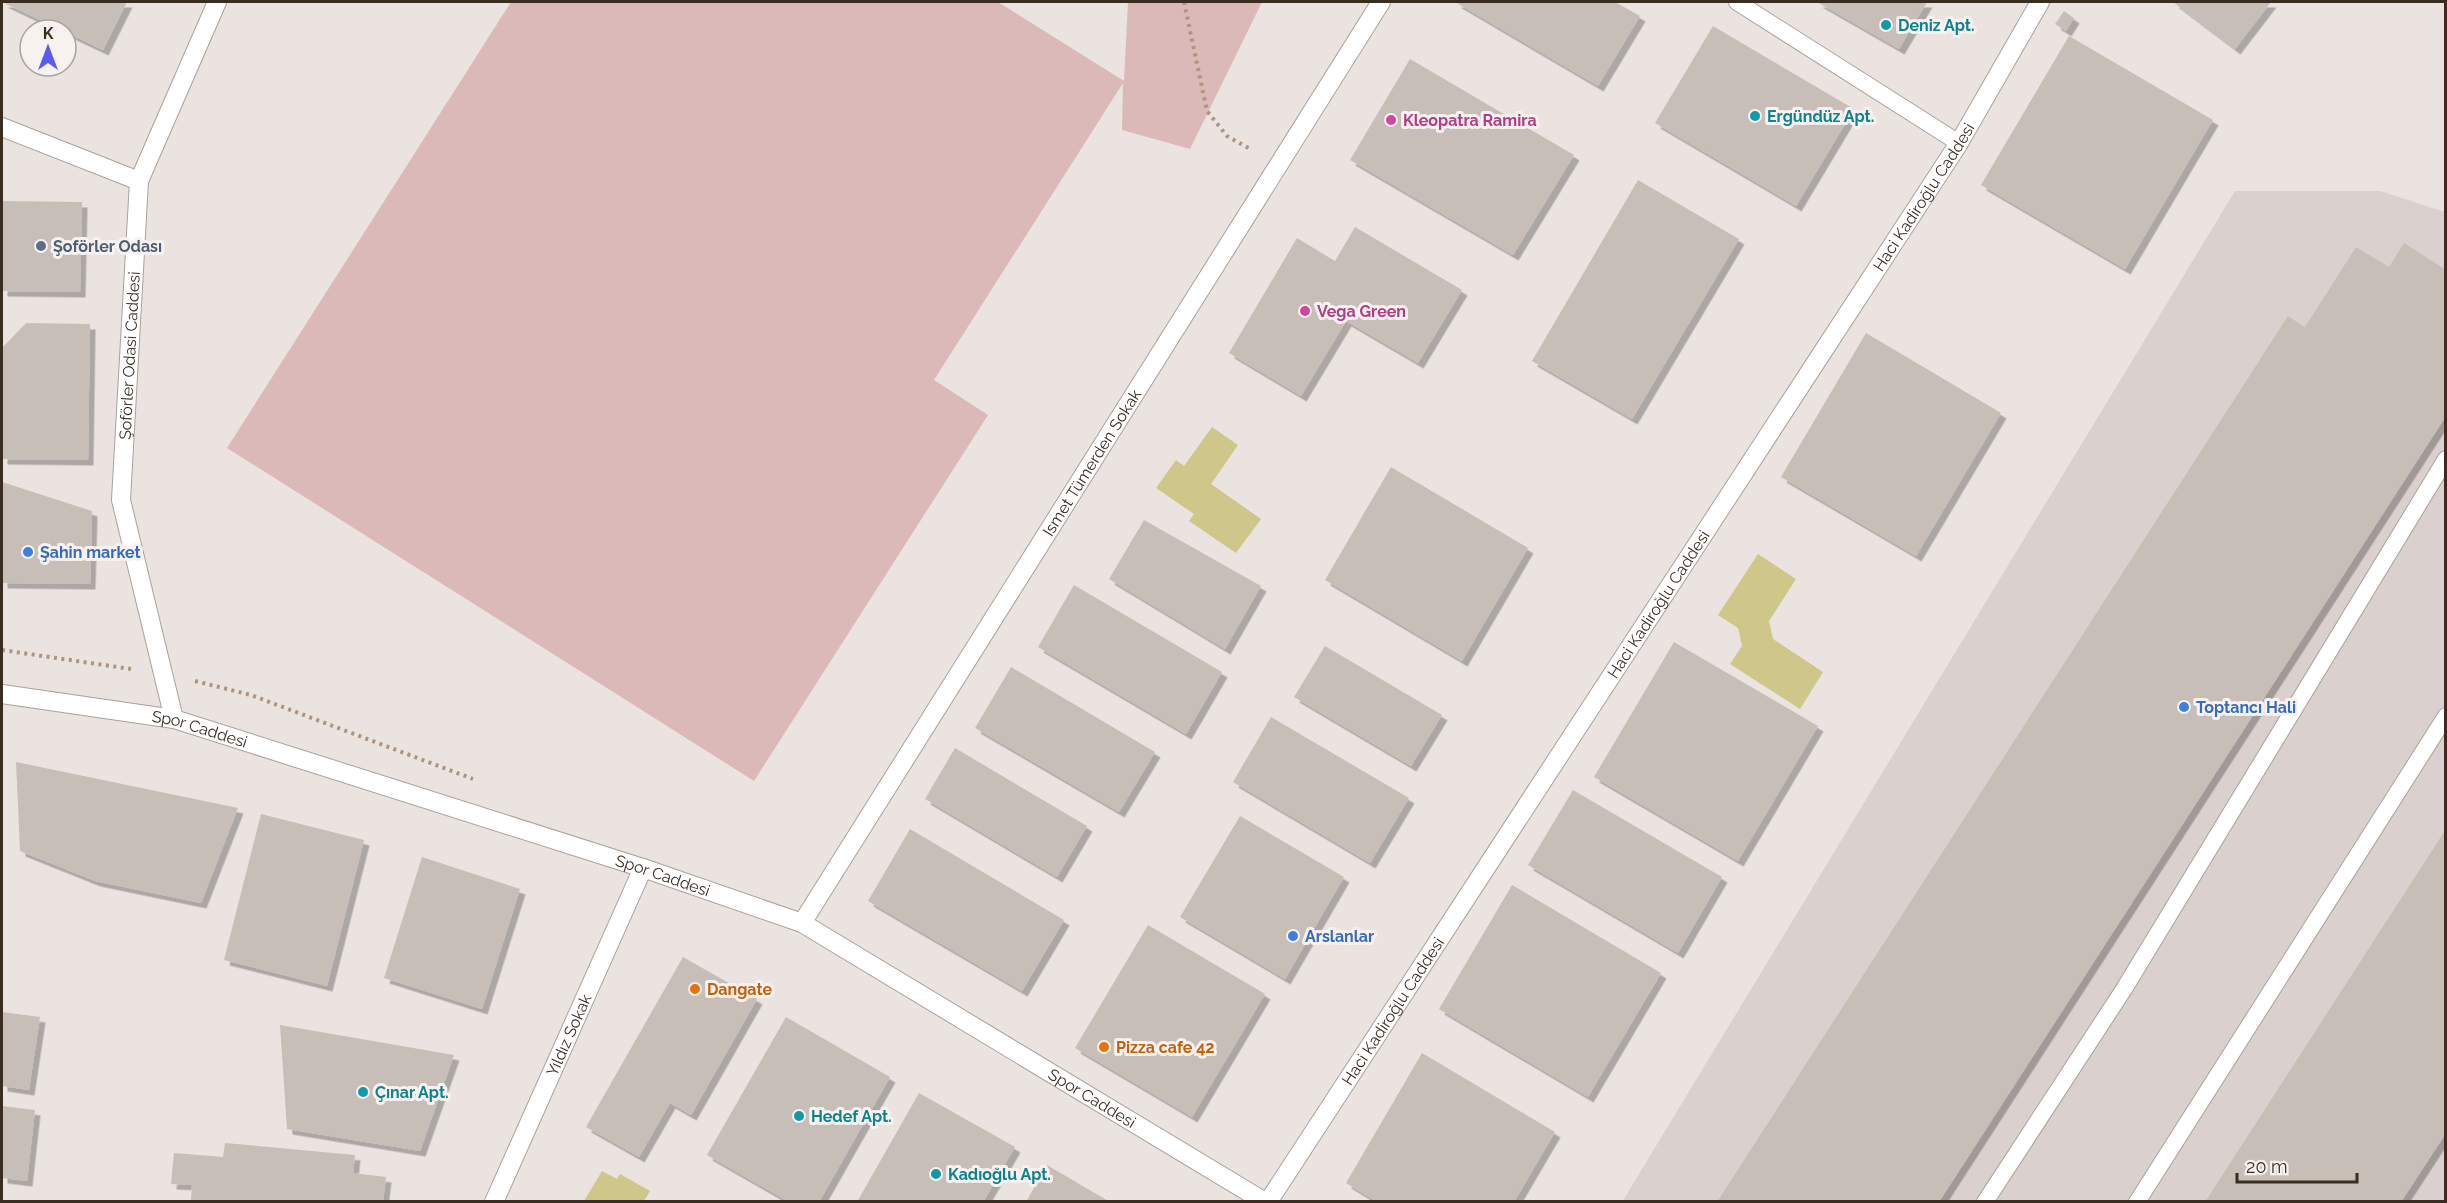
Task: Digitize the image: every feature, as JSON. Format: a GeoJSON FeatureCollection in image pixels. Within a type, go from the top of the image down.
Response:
{"type":"FeatureCollection","features":[{"type":"Feature","properties":{"kind":"street","name":"Şoförler Odasi Caddesi"},"geometry":{"type":"LineString","coordinates":[[174,719],[120,500],[139,181],[217,2]]}},
{"type":"Feature","properties":{"kind":"street","name":"Ismet Tümerden Sokak"},"geometry":{"type":"LineString","coordinates":[[802,923],[1381,2]]}},
{"type":"Feature","properties":{"kind":"street","name":"Haci Kadiroğlu Caddesi"},"geometry":{"type":"LineString","coordinates":[[1266,1202],[1959,142],[2040,2]]}},
{"type":"Feature","properties":{"kind":"street"},"geometry":{"type":"LineString","coordinates":[[2,127],[139,181]]}},
{"type":"Feature","properties":{"kind":"street","name":"Spor Caddesi"},"geometry":{"type":"LineString","coordinates":[[2,694],[174,719],[644,868],[802,923],[1266,1202]]}},
{"type":"Feature","properties":{"kind":"street","name":"Yıldız Sokak"},"geometry":{"type":"LineString","coordinates":[[494,1202],[644,868]]}},
{"type":"Feature","properties":{"kind":"lane"},"geometry":{"type":"LineString","coordinates":[[1737,2],[1959,142]]}},
{"type":"Feature","properties":{"kind":"lane"},"geometry":{"type":"LineString","coordinates":[[1985,1202],[2124,989],[2445,459]]}},
{"type":"Feature","properties":{"kind":"lane"},"geometry":{"type":"LineString","coordinates":[[2137,1202],[2445,716]]}},
{"type":"Feature","properties":{"kind":"path"},"geometry":{"type":"LineString","coordinates":[[1184,2],[1207,111],[1227,136],[1278,165]]}},
{"type":"Feature","properties":{"kind":"shaded area"},"geometry":{"type":"Polygon","coordinates":[[[511,2],[998,2],[1124,81],[1128,2],[1262,2],[1190,149],[1122,130],[1123,83],[934,380],[988,415],[754,781],[227,448],[511,2]]]}},
{"type":"Feature","properties":{"kind":"shaded area","name":"Toptancı Hali"},"geometry":{"type":"Polygon","coordinates":[[[2235,191],[2380,191],[2445,212],[2445,1201],[1622,1202],[2235,191]]]}},
{"type":"Feature","properties":{"kind":"shaded area"},"geometry":{"type":"Polygon","coordinates":[[[1212,427],[1238,445],[1211,484],[1261,519],[1236,553],[1189,521],[1194,514],[1156,488],[1176,460],[1184,466],[1212,427]]]}},
{"type":"Feature","properties":{"kind":"shaded area"},"geometry":{"type":"Polygon","coordinates":[[[1758,554],[1796,579],[1769,621],[1773,639],[1823,672],[1800,709],[1730,664],[1742,646],[1738,628],[1718,615],[1758,554]]]}},
{"type":"Feature","properties":{"kind":"shaded area"},"geometry":{"type":"Polygon","coordinates":[[[602,1171],[617,1179],[620,1174],[650,1191],[644,1201],[584,1201],[602,1171]]]}},
{"type":"Feature","properties":{"kind":"building"},"geometry":{"type":"Polygon","coordinates":[[[2,2],[127,2],[103,50],[78,38],[78,18],[36,18],[2,2]]]}},
{"type":"Feature","properties":{"kind":"building"},"geometry":{"type":"Polygon","coordinates":[[[1455,2],[1615,2],[1640,16],[1598,86],[1455,2]]]}},
{"type":"Feature","properties":{"kind":"building","name":"Deniz Apt."},"geometry":{"type":"Polygon","coordinates":[[[1817,2],[1927,2],[1899,49],[1817,2]]]}},
{"type":"Feature","properties":{"kind":"building"},"geometry":{"type":"Polygon","coordinates":[[[2173,2],[2271,2],[2235,49],[2173,2]]]}},
{"type":"Feature","properties":{"kind":"building"},"geometry":{"type":"Polygon","coordinates":[[[2064,11],[2074,18],[2066,31],[2055,24],[2064,11]]]}},
{"type":"Feature","properties":{"kind":"building","name":"Ergündüz Apt."},"geometry":{"type":"Polygon","coordinates":[[[1713,26],[1854,109],[1796,206],[1655,123],[1713,26]]]}},
{"type":"Feature","properties":{"kind":"building"},"geometry":{"type":"Polygon","coordinates":[[[2069,36],[2213,120],[2125,269],[1981,185],[2069,36]]]}},
{"type":"Feature","properties":{"kind":"building"},"geometry":{"type":"Polygon","coordinates":[[[1410,59],[1574,155],[1513,255],[1350,160],[1410,59]]]}},
{"type":"Feature","properties":{"kind":"building"},"geometry":{"type":"Polygon","coordinates":[[[1638,180],[1739,239],[1632,419],[1532,361],[1638,180]]]}},
{"type":"Feature","properties":{"kind":"building","name":"Şoförler Odası"},"geometry":{"type":"Polygon","coordinates":[[[2,201],[82,202],[80,292],[2,291],[2,201]]]}},
{"type":"Feature","properties":{"kind":"building","name":"Vega Green"},"geometry":{"type":"Polygon","coordinates":[[[1355,227],[1462,290],[1418,363],[1346,321],[1301,396],[1229,353],[1297,238],[1335,261],[1355,227]]]}},
{"type":"Feature","properties":{"kind":"building"},"geometry":{"type":"Polygon","coordinates":[[[2404,243],[2446,270],[2446,416],[1939,1202],[1717,1202],[2288,316],[2305,327],[2356,247],[2389,267],[2404,243]]]}},
{"type":"Feature","properties":{"kind":"building"},"geometry":{"type":"Polygon","coordinates":[[[26,323],[90,324],[88,460],[2,459],[2,348],[26,323]]]}},
{"type":"Feature","properties":{"kind":"building"},"geometry":{"type":"Polygon","coordinates":[[[1866,333],[2001,413],[1916,556],[1781,477],[1866,333]]]}},
{"type":"Feature","properties":{"kind":"building"},"geometry":{"type":"Polygon","coordinates":[[[1391,467],[1528,548],[1462,661],[1325,580],[1391,467]]]}},
{"type":"Feature","properties":{"kind":"building"},"geometry":{"type":"Polygon","coordinates":[[[2,482],[92,511],[90,584],[2,583],[2,482]]]}},
{"type":"Feature","properties":{"kind":"building"},"geometry":{"type":"Polygon","coordinates":[[[1144,520],[1261,586],[1225,649],[1109,579],[1144,520]]]}},
{"type":"Feature","properties":{"kind":"building"},"geometry":{"type":"Polygon","coordinates":[[[1074,585],[1222,672],[1186,734],[1038,647],[1074,585]]]}},
{"type":"Feature","properties":{"kind":"building"},"geometry":{"type":"Polygon","coordinates":[[[1674,642],[1818,726],[1738,861],[1594,777],[1674,642]]]}},
{"type":"Feature","properties":{"kind":"building"},"geometry":{"type":"Polygon","coordinates":[[[1325,646],[1442,715],[1411,766],[1294,697],[1325,646]]]}},
{"type":"Feature","properties":{"kind":"building"},"geometry":{"type":"Polygon","coordinates":[[[1011,667],[1155,752],[1119,812],[975,728],[1011,667]]]}},
{"type":"Feature","properties":{"kind":"building"},"geometry":{"type":"Polygon","coordinates":[[[1271,717],[1409,798],[1370,863],[1233,782],[1271,717]]]}},
{"type":"Feature","properties":{"kind":"building"},"geometry":{"type":"Polygon","coordinates":[[[955,748],[1087,826],[1057,877],[925,799],[955,748]]]}},
{"type":"Feature","properties":{"kind":"building"},"geometry":{"type":"Polygon","coordinates":[[[16,762],[238,808],[201,903],[95,881],[20,851],[16,762]]]}},
{"type":"Feature","properties":{"kind":"building"},"geometry":{"type":"Polygon","coordinates":[[[1573,790],[1722,877],[1678,953],[1528,865],[1573,790]]]}},
{"type":"Feature","properties":{"kind":"building"},"geometry":{"type":"Polygon","coordinates":[[[261,814],[364,840],[327,986],[224,960],[261,814]]]}},
{"type":"Feature","properties":{"kind":"building"},"geometry":{"type":"Polygon","coordinates":[[[1240,816],[1344,877],[1285,979],[1180,917],[1240,816]]]}},
{"type":"Feature","properties":{"kind":"building"},"geometry":{"type":"Polygon","coordinates":[[[910,829],[1064,920],[1022,991],[868,901],[910,829]]]}},
{"type":"Feature","properties":{"kind":"building"},"geometry":{"type":"Polygon","coordinates":[[[2446,829],[2446,1133],[2401,1202],[2205,1202],[2446,829]]]}},
{"type":"Feature","properties":{"kind":"building"},"geometry":{"type":"Polygon","coordinates":[[[422,857],[520,889],[482,1009],[384,978],[422,857]]]}},
{"type":"Feature","properties":{"kind":"building"},"geometry":{"type":"Polygon","coordinates":[[[1512,885],[1661,973],[1588,1097],[1439,1009],[1512,885]]]}},
{"type":"Feature","properties":{"kind":"building"},"geometry":{"type":"Polygon","coordinates":[[[1148,925],[1265,994],[1192,1117],[1075,1048],[1148,925]]]}},
{"type":"Feature","properties":{"kind":"building"},"geometry":{"type":"Polygon","coordinates":[[[683,957],[757,999],[691,1115],[670,1103],[639,1157],[586,1127],[683,957]]]}},
{"type":"Feature","properties":{"kind":"building"},"geometry":{"type":"Polygon","coordinates":[[[2,1012],[40,1017],[29,1090],[2,1086],[2,1012]]]}},
{"type":"Feature","properties":{"kind":"building","name":"Hedef Apt."},"geometry":{"type":"Polygon","coordinates":[[[786,1017],[890,1077],[819,1202],[789,1202],[707,1155],[786,1017]]]}},
{"type":"Feature","properties":{"kind":"building","name":"Çınar Apt."},"geometry":{"type":"Polygon","coordinates":[[[280,1025],[454,1055],[420,1151],[287,1129],[280,1025]]]}},
{"type":"Feature","properties":{"kind":"building"},"geometry":{"type":"Polygon","coordinates":[[[1422,1053],[1555,1132],[1514,1202],[1377,1202],[1346,1183],[1422,1053]]]}},
{"type":"Feature","properties":{"kind":"building","name":"Kadıoğlu Apt."},"geometry":{"type":"Polygon","coordinates":[[[919,1093],[1015,1147],[983,1202],[857,1202],[919,1093]]]}},
{"type":"Feature","properties":{"kind":"building"},"geometry":{"type":"Polygon","coordinates":[[[2,1106],[35,1110],[27,1181],[2,1178],[2,1106]]]}},
{"type":"Feature","properties":{"kind":"building"},"geometry":{"type":"Polygon","coordinates":[[[225,1143],[355,1155],[353,1173],[386,1177],[383,1202],[191,1202],[192,1185],[171,1184],[174,1153],[223,1157],[225,1143]]]}},
{"type":"Feature","properties":{"kind":"building"},"geometry":{"type":"Polygon","coordinates":[[[1047,1165],[1110,1202],[1026,1202],[1047,1165]]]}},
{"type":"Feature","properties":{"kind":"place","name":"Deniz Apt."},"geometry":{"type":"Point","coordinates":[1886,25]}},
{"type":"Feature","properties":{"kind":"place","name":"Ergündüz Apt."},"geometry":{"type":"Point","coordinates":[1755,116]}},
{"type":"Feature","properties":{"kind":"place","name":"Kleopatra Ramira"},"geometry":{"type":"Point","coordinates":[1391,120]}},
{"type":"Feature","properties":{"kind":"place","name":"Şoförler Odası"},"geometry":{"type":"Point","coordinates":[41,246]}},
{"type":"Feature","properties":{"kind":"place","name":"Vega Green"},"geometry":{"type":"Point","coordinates":[1305,311]}},
{"type":"Feature","properties":{"kind":"place","name":"Şahin market"},"geometry":{"type":"Point","coordinates":[28,552]}},
{"type":"Feature","properties":{"kind":"place","name":"Toptancı Hali"},"geometry":{"type":"Point","coordinates":[2184,707]}},
{"type":"Feature","properties":{"kind":"place","name":"Arslanlar"},"geometry":{"type":"Point","coordinates":[1293,936]}},
{"type":"Feature","properties":{"kind":"place","name":"Dangate"},"geometry":{"type":"Point","coordinates":[695,989]}},
{"type":"Feature","properties":{"kind":"place","name":"Pizza cafe 42"},"geometry":{"type":"Point","coordinates":[1104,1047]}},
{"type":"Feature","properties":{"kind":"place","name":"Çınar Apt."},"geometry":{"type":"Point","coordinates":[363,1092]}},
{"type":"Feature","properties":{"kind":"place","name":"Hedef Apt."},"geometry":{"type":"Point","coordinates":[799,1116]}},
{"type":"Feature","properties":{"kind":"place","name":"Kadıoğlu Apt."},"geometry":{"type":"Point","coordinates":[936,1174]}}]}
